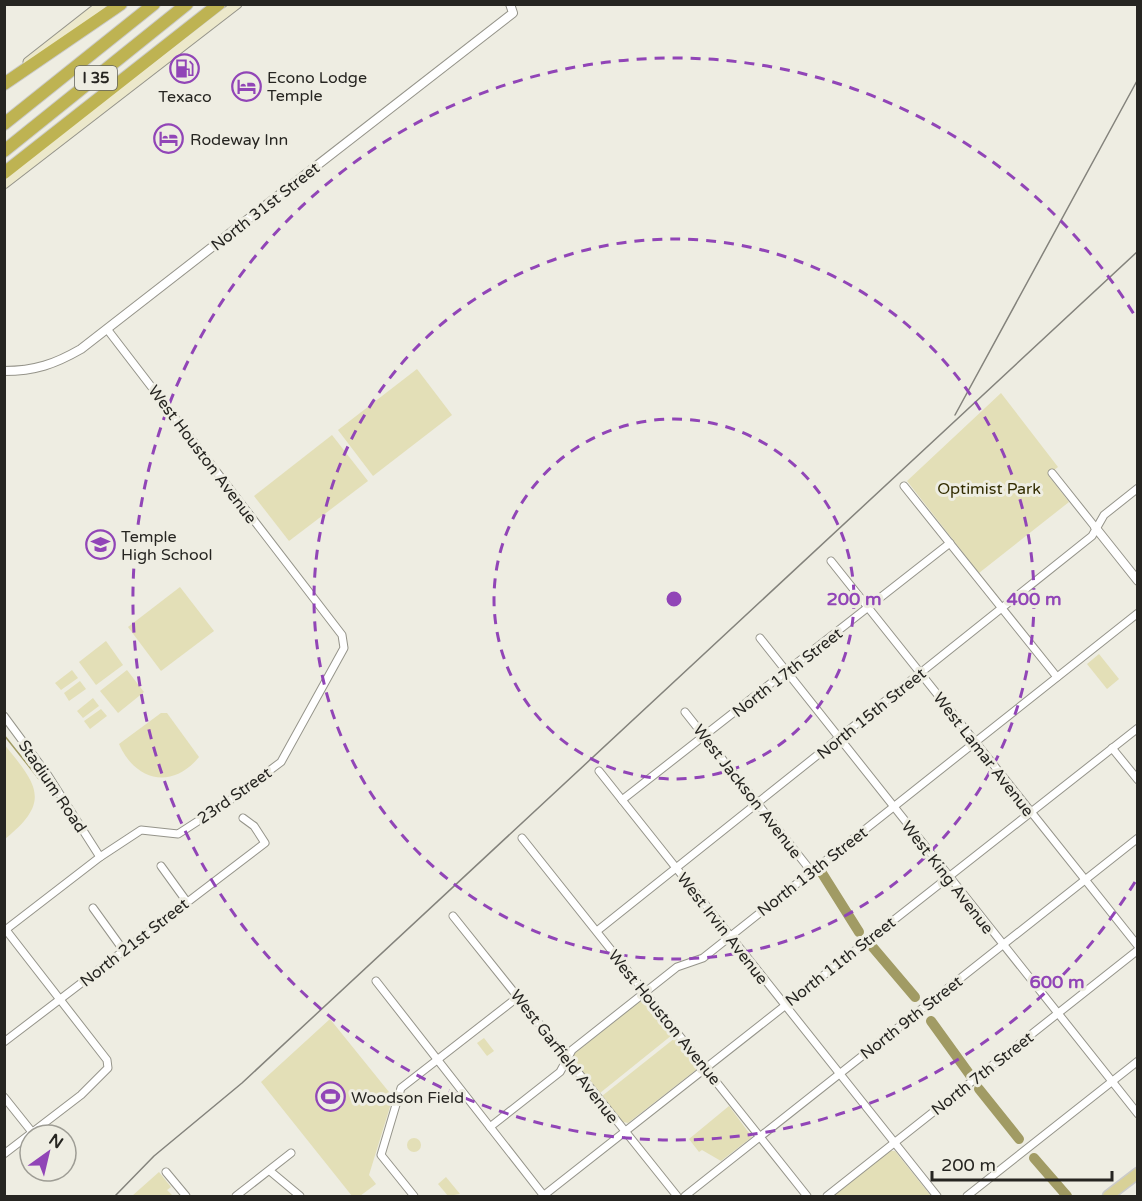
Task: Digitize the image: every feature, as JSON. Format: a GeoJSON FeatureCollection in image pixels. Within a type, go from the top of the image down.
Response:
{"type":"FeatureCollection","features":[{"type":"Feature","properties":{"kind":"highway"},"geometry":{"type":"LineString","coordinates":[[4,83],[122,4]]}},
{"type":"Feature","properties":{"kind":"highway","name":"I 35"},"geometry":{"type":"LineString","coordinates":[[4,124],[154,4]]}},
{"type":"Feature","properties":{"kind":"highway","name":"I 35"},"geometry":{"type":"LineString","coordinates":[[4,151],[187,4]]}},
{"type":"Feature","properties":{"kind":"highway"},"geometry":{"type":"LineString","coordinates":[[4,173],[219,4]]}},
{"type":"Feature","properties":{"kind":"main road"},"geometry":{"type":"LineString","coordinates":[[4,83],[102,4]]}},
{"type":"Feature","properties":{"kind":"main road"},"geometry":{"type":"LineString","coordinates":[[4,184],[237,4]]}},
{"type":"Feature","properties":{"kind":"main road"},"geometry":{"type":"LineString","coordinates":[[1108,1197],[1137,1173]]}},
{"type":"Feature","properties":{"kind":"street","name":"North 31st Street"},"geometry":{"type":"LineString","coordinates":[[4,371],[34,370],[54,365],[107,329],[512,9]]}},
{"type":"Feature","properties":{"kind":"street","name":"West Houston Avenue"},"geometry":{"type":"LineString","coordinates":[[107,329],[298,578]]}},
{"type":"Feature","properties":{"kind":"street"},"geometry":{"type":"LineString","coordinates":[[1052,473],[1137,581]]}},
{"type":"Feature","properties":{"kind":"street"},"geometry":{"type":"LineString","coordinates":[[904,486],[1057,677]]}},
{"type":"Feature","properties":{"kind":"street","name":"North 15th Street"},"geometry":{"type":"LineString","coordinates":[[597,931],[1092,536],[1095,527],[1104,515],[1137,488]]}},
{"type":"Feature","properties":{"kind":"street","name":"North 17th Street"},"geometry":{"type":"LineString","coordinates":[[622,800],[950,543]]}},
{"type":"Feature","properties":{"kind":"street","name":"West Lamar Avenue"},"geometry":{"type":"LineString","coordinates":[[831,561],[1137,948]]}},
{"type":"Feature","properties":{"kind":"street","name":"23rd Street"},"geometry":{"type":"LineString","coordinates":[[5,930],[100,857],[141,830],[178,834],[229,801],[281,762],[344,648],[342,635],[298,578]]}},
{"type":"Feature","properties":{"kind":"street","name":"North 13th Street"},"geometry":{"type":"LineString","coordinates":[[490,1127],[560,1072],[572,1050],[677,967],[703,958],[1137,614]]}},
{"type":"Feature","properties":{"kind":"street","name":"West King Avenue"},"geometry":{"type":"LineString","coordinates":[[760,638],[1137,1114]]}},
{"type":"Feature","properties":{"kind":"street","name":"West Jackson Avenue"},"geometry":{"type":"LineString","coordinates":[[685,711],[811,871]]}},
{"type":"Feature","properties":{"kind":"street","name":"Stadium Road"},"geometry":{"type":"LineString","coordinates":[[4,716],[47,774],[100,857]]}},
{"type":"Feature","properties":{"kind":"street","name":"North 11th Street"},"geometry":{"type":"LineString","coordinates":[[544,1196],[1137,728]]}},
{"type":"Feature","properties":{"kind":"street"},"geometry":{"type":"LineString","coordinates":[[1112,748],[1137,780]]}},
{"type":"Feature","properties":{"kind":"street","name":"West Irvin Avenue"},"geometry":{"type":"LineString","coordinates":[[599,771],[937,1197]]}},
{"type":"Feature","properties":{"kind":"street","name":"North 21st Street"},"geometry":{"type":"LineString","coordinates":[[4,1042],[265,843],[254,826],[243,818]]}},
{"type":"Feature","properties":{"kind":"street","name":"West Houston Avenue"},"geometry":{"type":"LineString","coordinates":[[522,838],[807,1197]]}},
{"type":"Feature","properties":{"kind":"street","name":"North 9th Street"},"geometry":{"type":"LineString","coordinates":[[685,1197],[1137,838]]}},
{"type":"Feature","properties":{"kind":"street"},"geometry":{"type":"LineString","coordinates":[[161,866],[187,902]]}},
{"type":"Feature","properties":{"kind":"street"},"geometry":{"type":"LineString","coordinates":[[93,908],[124,951]]}},
{"type":"Feature","properties":{"kind":"street","name":"West Garfield Avenue"},"geometry":{"type":"LineString","coordinates":[[453,916],[677,1197]]}},
{"type":"Feature","properties":{"kind":"street"},"geometry":{"type":"LineString","coordinates":[[5,930],[107,1060],[108,1068],[81,1095],[44,1123]]}},
{"type":"Feature","properties":{"kind":"street","name":"North 7th Street"},"geometry":{"type":"LineString","coordinates":[[827,1197],[1137,948]]}},
{"type":"Feature","properties":{"kind":"street"},"geometry":{"type":"LineString","coordinates":[[376,981],[544,1196]]}},
{"type":"Feature","properties":{"kind":"street"},"geometry":{"type":"LineString","coordinates":[[414,1197],[381,1155],[401,1088],[518,997]]}},
{"type":"Feature","properties":{"kind":"street"},"geometry":{"type":"LineString","coordinates":[[967,1197],[1137,1061]]}},
{"type":"Feature","properties":{"kind":"street"},"geometry":{"type":"LineString","coordinates":[[4,1097],[25,1123]]}},
{"type":"Feature","properties":{"kind":"street"},"geometry":{"type":"LineString","coordinates":[[4,1154],[18,1143]]}},
{"type":"Feature","properties":{"kind":"street"},"geometry":{"type":"LineString","coordinates":[[236,1197],[291,1153]]}},
{"type":"Feature","properties":{"kind":"street"},"geometry":{"type":"LineString","coordinates":[[270,1171],[300,1197]]}},
{"type":"Feature","properties":{"kind":"street"},"geometry":{"type":"LineString","coordinates":[[166,1172],[186,1197]]}},
{"type":"Feature","properties":{"kind":"green space"},"geometry":{"type":"Polygon","coordinates":[[[417,369],[452,415],[373,476],[338,430],[417,369]]]}},
{"type":"Feature","properties":{"kind":"green space","name":"Optimist Park"},"geometry":{"type":"Polygon","coordinates":[[[1001,393],[1058,467],[1048,475],[1069,502],[979,573],[907,481],[1001,393]]]}},
{"type":"Feature","properties":{"kind":"green space"},"geometry":{"type":"Polygon","coordinates":[[[332,435],[368,481],[289,541],[254,496],[332,435]]]}},
{"type":"Feature","properties":{"kind":"green space"},"geometry":{"type":"Polygon","coordinates":[[[180,587],[214,631],[161,671],[128,627],[180,587]]]}},
{"type":"Feature","properties":{"kind":"green space"},"geometry":{"type":"Polygon","coordinates":[[[106,641],[123,665],[96,685],[79,662],[106,641]]]}},
{"type":"Feature","properties":{"kind":"green space"},"geometry":{"type":"Polygon","coordinates":[[[1099,654],[1119,679],[1107,689],[1087,664],[1099,654]]]}},
{"type":"Feature","properties":{"kind":"green space"},"geometry":{"type":"Polygon","coordinates":[[[72,670],[78,678],[61,690],[55,683],[72,670]]]}},
{"type":"Feature","properties":{"kind":"green space"},"geometry":{"type":"Polygon","coordinates":[[[127,670],[144,692],[118,713],[100,691],[127,670]]]}},
{"type":"Feature","properties":{"kind":"green space"},"geometry":{"type":"Polygon","coordinates":[[[80,681],[86,689],[69,701],[64,693],[80,681]]]}},
{"type":"Feature","properties":{"kind":"green space"},"geometry":{"type":"Polygon","coordinates":[[[93,698],[99,706],[83,718],[77,711],[93,698]]]}},
{"type":"Feature","properties":{"kind":"green space"},"geometry":{"type":"Polygon","coordinates":[[[101,709],[107,716],[90,729],[84,721],[101,709]]]}},
{"type":"Feature","properties":{"kind":"green space"},"geometry":{"type":"Polygon","coordinates":[[[161,713],[167,713],[199,757],[177,774],[155,777],[134,766],[119,744],[161,713]]]}},
{"type":"Feature","properties":{"kind":"green space"},"geometry":{"type":"Polygon","coordinates":[[[4,744],[25,771],[35,793],[29,814],[20,826],[5,839],[4,744]]]}},
{"type":"Feature","properties":{"kind":"green space"},"geometry":{"type":"Polygon","coordinates":[[[644,998],[657,1015],[658,1021],[672,1035],[600,1093],[573,1059],[574,1054],[644,998]]]}},
{"type":"Feature","properties":{"kind":"green space","name":"Woodson Field"},"geometry":{"type":"Polygon","coordinates":[[[330,1019],[393,1097],[369,1175],[376,1184],[360,1196],[352,1196],[261,1082],[330,1019]]]}},
{"type":"Feature","properties":{"kind":"green space"},"geometry":{"type":"Polygon","coordinates":[[[484,1038],[494,1051],[487,1056],[477,1043],[484,1038]]]}},
{"type":"Feature","properties":{"kind":"green space"},"geometry":{"type":"Polygon","coordinates":[[[675,1038],[694,1061],[696,1070],[628,1123],[623,1122],[602,1096],[675,1038]]]}},
{"type":"Feature","properties":{"kind":"green space"},"geometry":{"type":"Polygon","coordinates":[[[729,1106],[752,1137],[721,1161],[702,1150],[699,1152],[689,1139],[729,1106]]]}},
{"type":"Feature","properties":{"kind":"green space"},"geometry":{"type":"Polygon","coordinates":[[[414,1138],[419,1140],[421,1145],[419,1150],[414,1152],[409,1150],[407,1145],[409,1140],[414,1138]]]}},
{"type":"Feature","properties":{"kind":"green space"},"geometry":{"type":"Polygon","coordinates":[[[889,1151],[895,1151],[931,1196],[832,1196],[889,1151]]]}},
{"type":"Feature","properties":{"kind":"green space"},"geometry":{"type":"Polygon","coordinates":[[[159,1172],[171,1187],[167,1190],[173,1196],[132,1196],[159,1172]]]}},
{"type":"Feature","properties":{"kind":"green space"},"geometry":{"type":"Polygon","coordinates":[[[446,1177],[460,1194],[448,1196],[438,1184],[446,1177]]]}},
{"type":"Feature","properties":{"kind":"waterway"},"geometry":{"type":"LineString","coordinates":[[4,735],[39,779]]}},
{"type":"Feature","properties":{"kind":"waterway"},"geometry":{"type":"LineString","coordinates":[[820,870],[859,932]]}},
{"type":"Feature","properties":{"kind":"waterway"},"geometry":{"type":"LineString","coordinates":[[870,944],[915,997]]}},
{"type":"Feature","properties":{"kind":"waterway"},"geometry":{"type":"LineString","coordinates":[[931,1021],[970,1075]]}},
{"type":"Feature","properties":{"kind":"waterway"},"geometry":{"type":"LineString","coordinates":[[979,1089],[1019,1139]]}},
{"type":"Feature","properties":{"kind":"waterway"},"geometry":{"type":"LineString","coordinates":[[1034,1158],[1067,1196]]}},
{"type":"Feature","properties":{"kind":"railway"},"geometry":{"type":"LineString","coordinates":[[955,415],[1138,79]]}},
{"type":"Feature","properties":{"kind":"railway"},"geometry":{"type":"LineString","coordinates":[[115,1196],[154,1156],[242,1083],[1138,251]]}},
{"type":"Feature","properties":{"kind":"place","name":"Texaco"},"geometry":{"type":"Point","coordinates":[185,68]}},
{"type":"Feature","properties":{"kind":"place","name":"Econo Lodge Temple"},"geometry":{"type":"Point","coordinates":[246,86]}},
{"type":"Feature","properties":{"kind":"place","name":"Rodeway Inn"},"geometry":{"type":"Point","coordinates":[169,139]}},
{"type":"Feature","properties":{"kind":"place","name":"Temple High School"},"geometry":{"type":"Point","coordinates":[100,545]}},
{"type":"Feature","properties":{"kind":"place","name":"Woodson Field"},"geometry":{"type":"Point","coordinates":[330,1097]}}]}
